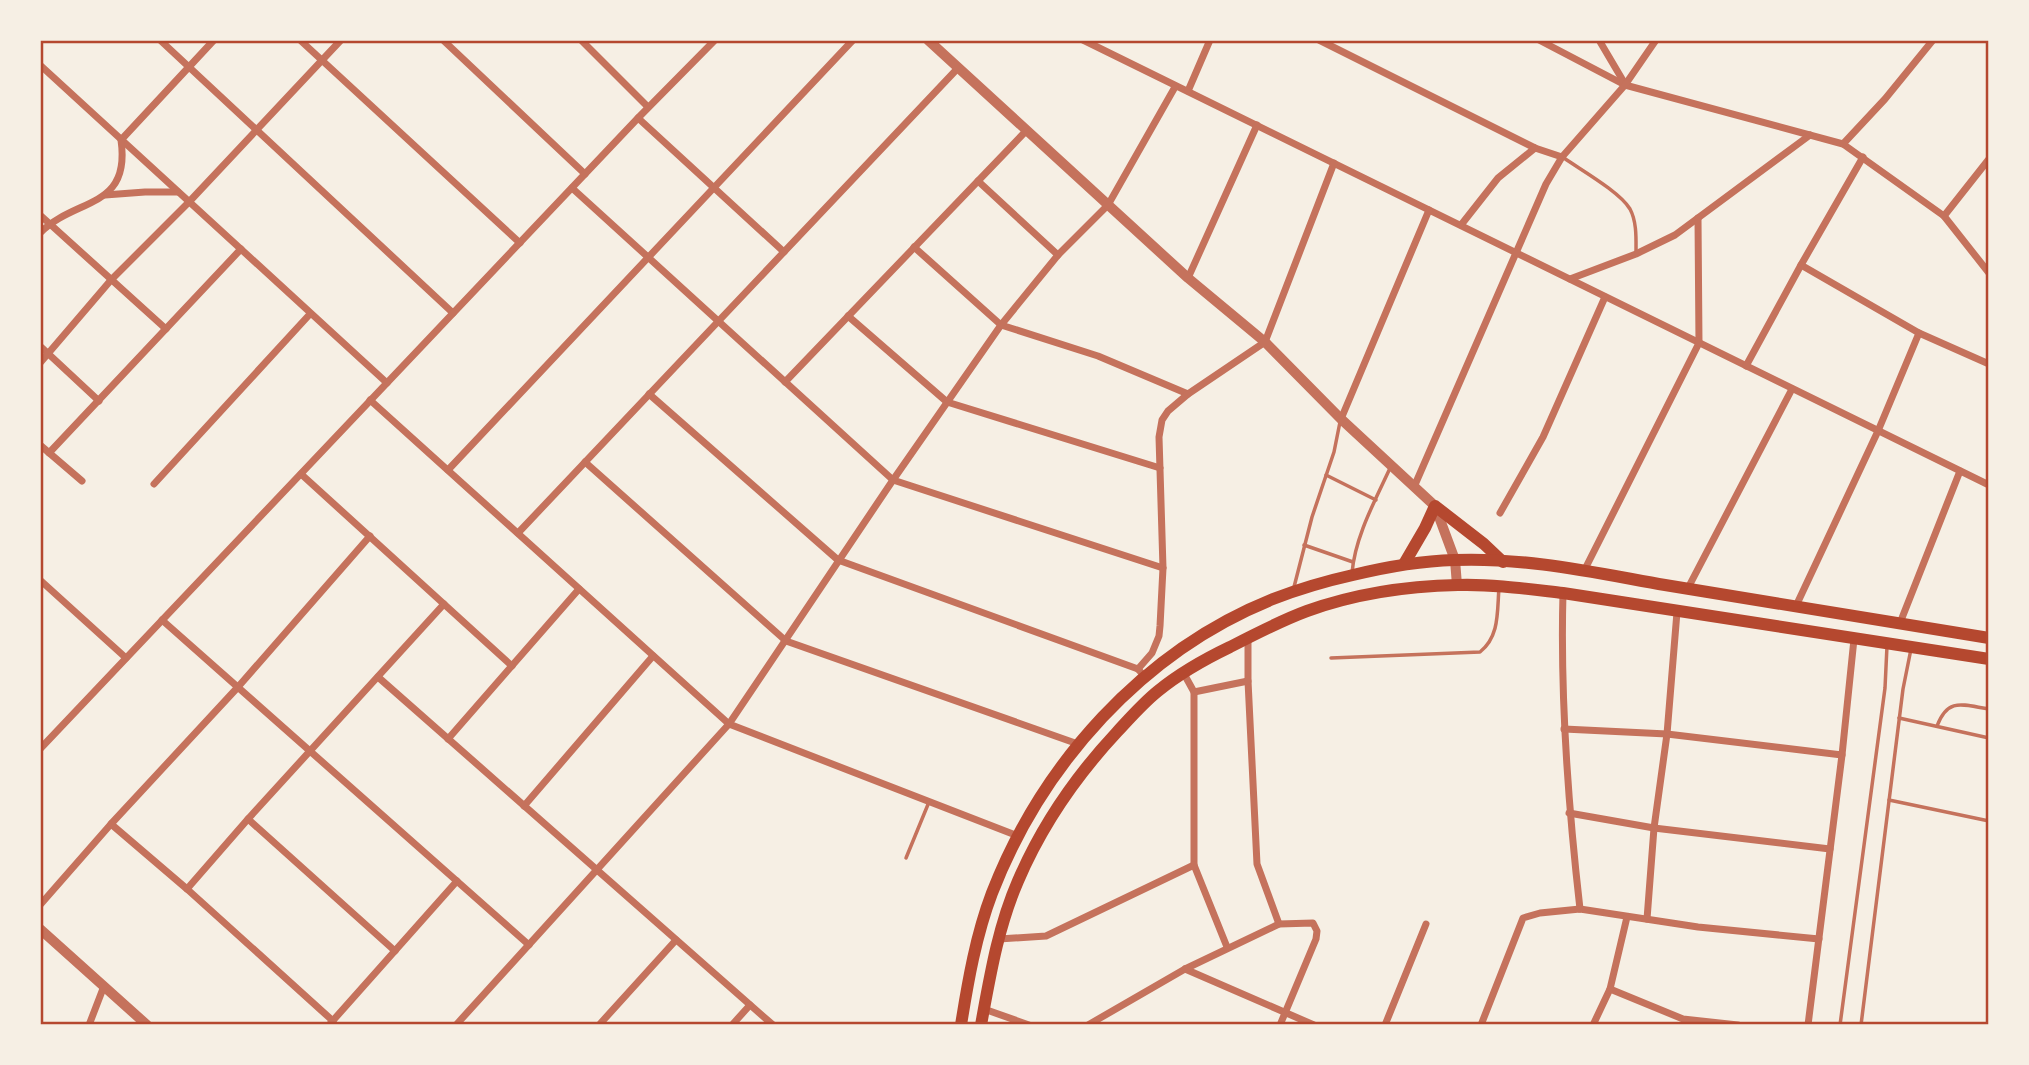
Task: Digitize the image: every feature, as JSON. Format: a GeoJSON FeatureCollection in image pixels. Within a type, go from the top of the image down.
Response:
{"type":"FeatureCollection","features":[{"type":"Feature","properties":{"kind":"main road"},"geometry":{"type":"LineString","coordinates":[[1404,564],[1435,506],[1503,562]]}},
{"type":"Feature","properties":{"kind":"main road"},"geometry":{"type":"LineString","coordinates":[[961,1025],[985,914],[1007,856],[1037,800],[1093,726],[1142,673],[1189,644],[1227,621],[1271,600],[1352,568],[1455,559],[1503,562],[1688,588],[1989,638]]}},
{"type":"Feature","properties":{"kind":"main road"},"geometry":{"type":"LineString","coordinates":[[981,1025],[998,939],[1017,882],[1037,840],[1064,795],[1097,753],[1138,709],[1183,672],[1248,637],[1310,610],[1408,588],[1499,585],[1989,659]]}},
{"type":"Feature","properties":{"kind":"street"},"geometry":{"type":"LineString","coordinates":[[160,40],[453,313]]}},
{"type":"Feature","properties":{"kind":"street"},"geometry":{"type":"LineString","coordinates":[[121,140],[214,40]]}},
{"type":"Feature","properties":{"kind":"street"},"geometry":{"type":"LineString","coordinates":[[300,40],[520,243]]}},
{"type":"Feature","properties":{"kind":"street"},"geometry":{"type":"LineString","coordinates":[[40,363],[111,280],[189,202],[341,40]]}},
{"type":"Feature","properties":{"kind":"street"},"geometry":{"type":"LineString","coordinates":[[443,40],[585,174]]}},
{"type":"Feature","properties":{"kind":"street"},"geometry":{"type":"LineString","coordinates":[[580,40],[649,107]]}},
{"type":"Feature","properties":{"kind":"street"},"geometry":{"type":"LineString","coordinates":[[40,749],[715,40]]}},
{"type":"Feature","properties":{"kind":"street"},"geometry":{"type":"LineString","coordinates":[[448,470],[853,40]]}},
{"type":"Feature","properties":{"kind":"street"},"geometry":{"type":"LineString","coordinates":[[928,40],[1188,278],[1265,342],[1341,419],[1435,506],[1455,559],[1457,585]]}},
{"type":"Feature","properties":{"kind":"street"},"geometry":{"type":"LineString","coordinates":[[1083,40],[1989,485]]}},
{"type":"Feature","properties":{"kind":"street"},"geometry":{"type":"LineString","coordinates":[[1188,91],[1210,40]]}},
{"type":"Feature","properties":{"kind":"street"},"geometry":{"type":"LineString","coordinates":[[1319,40],[1535,148],[1562,157]]}},
{"type":"Feature","properties":{"kind":"street"},"geometry":{"type":"LineString","coordinates":[[1539,40],[1625,85],[1843,144],[1944,216],[1989,273]]}},
{"type":"Feature","properties":{"kind":"street"},"geometry":{"type":"LineString","coordinates":[[1600,40],[1625,85]]}},
{"type":"Feature","properties":{"kind":"street"},"geometry":{"type":"LineString","coordinates":[[1414,487],[1546,184],[1562,157],[1625,85],[1656,40]]}},
{"type":"Feature","properties":{"kind":"street"},"geometry":{"type":"LineString","coordinates":[[1843,144],[1885,99],[1933,40]]}},
{"type":"Feature","properties":{"kind":"street"},"geometry":{"type":"LineString","coordinates":[[40,65],[387,383]]}},
{"type":"Feature","properties":{"kind":"street"},"geometry":{"type":"LineString","coordinates":[[518,533],[958,68]]}},
{"type":"Feature","properties":{"kind":"street"},"geometry":{"type":"LineString","coordinates":[[456,1025],[729,724],[838,560],[1001,325],[1058,256],[1108,205],[1175,87]]}},
{"type":"Feature","properties":{"kind":"street"},"geometry":{"type":"LineString","coordinates":[[638,118],[784,252]]}},
{"type":"Feature","properties":{"kind":"street"},"geometry":{"type":"LineString","coordinates":[[1188,278],[1258,125]]}},
{"type":"Feature","properties":{"kind":"street"},"geometry":{"type":"LineString","coordinates":[[785,382],[1026,131]]}},
{"type":"Feature","properties":{"kind":"street"},"geometry":{"type":"LineString","coordinates":[[1570,279],[1636,254],[1675,235],[1810,135]]}},
{"type":"Feature","properties":{"kind":"street"},"geometry":{"type":"LineString","coordinates":[[105,195],[121,173],[124,157],[121,140]]}},
{"type":"Feature","properties":{"kind":"street"},"geometry":{"type":"LineString","coordinates":[[1461,225],[1498,178],[1535,148]]}},
{"type":"Feature","properties":{"kind":"street"},"geometry":{"type":"LineString","coordinates":[[1746,366],[1863,157]]}},
{"type":"Feature","properties":{"kind":"street"},"geometry":{"type":"LineString","coordinates":[[1944,216],[1989,159]]}},
{"type":"Feature","properties":{"kind":"street"},"geometry":{"type":"LineString","coordinates":[[649,394],[838,560],[1142,673],[1159,636],[1163,568],[1159,437],[1162,420],[1168,411],[1188,394],[1265,342],[1334,163]]}},
{"type":"Feature","properties":{"kind":"street"},"geometry":{"type":"LineString","coordinates":[[978,181],[1058,256]]}},
{"type":"Feature","properties":{"kind":"street"},"geometry":{"type":"LineString","coordinates":[[572,188],[893,480],[1163,568]]}},
{"type":"Feature","properties":{"kind":"street"},"geometry":{"type":"LineString","coordinates":[[40,233],[50,223],[105,195],[178,192]]}},
{"type":"Feature","properties":{"kind":"street"},"geometry":{"type":"LineString","coordinates":[[1341,419],[1429,210]]}},
{"type":"Feature","properties":{"kind":"street"},"geometry":{"type":"LineString","coordinates":[[40,215],[166,330]]}},
{"type":"Feature","properties":{"kind":"street"},"geometry":{"type":"LineString","coordinates":[[1584,572],[1699,343],[1698,218]]}},
{"type":"Feature","properties":{"kind":"street"},"geometry":{"type":"LineString","coordinates":[[915,247],[1001,325],[1098,356],[1188,394]]}},
{"type":"Feature","properties":{"kind":"street"},"geometry":{"type":"LineString","coordinates":[[49,453],[241,249]]}},
{"type":"Feature","properties":{"kind":"street"},"geometry":{"type":"LineString","coordinates":[[1801,265],[1919,332],[1989,364]]}},
{"type":"Feature","properties":{"kind":"street"},"geometry":{"type":"LineString","coordinates":[[1500,513],[1543,437],[1605,297]]}},
{"type":"Feature","properties":{"kind":"street"},"geometry":{"type":"LineString","coordinates":[[154,484],[310,314]]}},
{"type":"Feature","properties":{"kind":"street"},"geometry":{"type":"LineString","coordinates":[[848,316],[947,402],[1160,468]]}},
{"type":"Feature","properties":{"kind":"street"},"geometry":{"type":"LineString","coordinates":[[1796,606],[1878,431],[1919,332]]}},
{"type":"Feature","properties":{"kind":"street"},"geometry":{"type":"LineString","coordinates":[[40,346],[99,401]]}},
{"type":"Feature","properties":{"kind":"street"},"geometry":{"type":"LineString","coordinates":[[1688,588],[1792,389]]}},
{"type":"Feature","properties":{"kind":"street"},"geometry":{"type":"LineString","coordinates":[[370,400],[729,724],[1018,836]]}},
{"type":"Feature","properties":{"kind":"street"},"geometry":{"type":"LineString","coordinates":[[40,444],[82,481]]}},
{"type":"Feature","properties":{"kind":"street"},"geometry":{"type":"LineString","coordinates":[[585,462],[786,641],[1078,744]]}},
{"type":"Feature","properties":{"kind":"street"},"geometry":{"type":"LineString","coordinates":[[1900,623],[1960,471]]}},
{"type":"Feature","properties":{"kind":"street"},"geometry":{"type":"LineString","coordinates":[[301,474],[512,666]]}},
{"type":"Feature","properties":{"kind":"street"},"geometry":{"type":"LineString","coordinates":[[40,905],[238,687],[370,536]]}},
{"type":"Feature","properties":{"kind":"street"},"geometry":{"type":"LineString","coordinates":[[40,580],[126,658]]}},
{"type":"Feature","properties":{"kind":"street"},"geometry":{"type":"LineString","coordinates":[[448,739],[579,589]]}},
{"type":"Feature","properties":{"kind":"street"},"geometry":{"type":"LineString","coordinates":[[1563,593],[1564,729],[1569,813],[1580,909]]}},
{"type":"Feature","properties":{"kind":"street"},"geometry":{"type":"LineString","coordinates":[[187,889],[444,604]]}},
{"type":"Feature","properties":{"kind":"street"},"geometry":{"type":"LineString","coordinates":[[1647,919],[1677,612]]}},
{"type":"Feature","properties":{"kind":"street"},"geometry":{"type":"LineString","coordinates":[[162,620],[529,945]]}},
{"type":"Feature","properties":{"kind":"street"},"geometry":{"type":"LineString","coordinates":[[1248,637],[1257,864],[1279,924]]}},
{"type":"Feature","properties":{"kind":"street"},"geometry":{"type":"LineString","coordinates":[[1808,1025],[1854,639]]}},
{"type":"Feature","properties":{"kind":"street"},"geometry":{"type":"LineString","coordinates":[[524,806],[653,656]]}},
{"type":"Feature","properties":{"kind":"street"},"geometry":{"type":"LineString","coordinates":[[1183,672],[1194,692],[1194,865],[1227,947]]}},
{"type":"Feature","properties":{"kind":"street"},"geometry":{"type":"LineString","coordinates":[[377,677],[773,1025]]}},
{"type":"Feature","properties":{"kind":"street"},"geometry":{"type":"LineString","coordinates":[[1194,692],[1248,681]]}},
{"type":"Feature","properties":{"kind":"street"},"geometry":{"type":"LineString","coordinates":[[1564,729],[1667,734],[1842,755]]}},
{"type":"Feature","properties":{"kind":"street"},"geometry":{"type":"LineString","coordinates":[[1569,813],[1654,828],[1830,849]]}},
{"type":"Feature","properties":{"kind":"street"},"geometry":{"type":"LineString","coordinates":[[248,819],[395,951]]}},
{"type":"Feature","properties":{"kind":"street"},"geometry":{"type":"LineString","coordinates":[[111,824],[187,889],[331,1023],[457,881]]}},
{"type":"Feature","properties":{"kind":"street"},"geometry":{"type":"LineString","coordinates":[[998,939],[1046,936],[1194,865]]}},
{"type":"Feature","properties":{"kind":"street"},"geometry":{"type":"LineString","coordinates":[[1482,1025],[1523,918],[1540,913],[1580,909],[1698,927],[1819,939]]}},
{"type":"Feature","properties":{"kind":"street"},"geometry":{"type":"LineString","coordinates":[[1593,1025],[1610,989],[1627,917]]}},
{"type":"Feature","properties":{"kind":"street"},"geometry":{"type":"LineString","coordinates":[[1088,1025],[1227,947],[1279,924],[1311,922],[1317,931],[1316,939],[1280,1025]]}},
{"type":"Feature","properties":{"kind":"street"},"geometry":{"type":"LineString","coordinates":[[1385,1025],[1426,924]]}},
{"type":"Feature","properties":{"kind":"street"},"geometry":{"type":"LineString","coordinates":[[40,929],[147,1025]]}},
{"type":"Feature","properties":{"kind":"street"},"geometry":{"type":"LineString","coordinates":[[598,1025],[676,940]]}},
{"type":"Feature","properties":{"kind":"street"},"geometry":{"type":"LineString","coordinates":[[1185,969],[1314,1025]]}},
{"type":"Feature","properties":{"kind":"street"},"geometry":{"type":"LineString","coordinates":[[89,1025],[104,986]]}},
{"type":"Feature","properties":{"kind":"street"},"geometry":{"type":"LineString","coordinates":[[1610,989],[1683,1019],[1738,1025]]}},
{"type":"Feature","properties":{"kind":"street"},"geometry":{"type":"LineString","coordinates":[[732,1025],[750,1005]]}},
{"type":"Feature","properties":{"kind":"street"},"geometry":{"type":"LineString","coordinates":[[984,1009],[1029,1025]]}},
{"type":"Feature","properties":{"kind":"lane"},"geometry":{"type":"LineString","coordinates":[[1562,157],[1619,196],[1630,210],[1635,229],[1636,254]]}},
{"type":"Feature","properties":{"kind":"lane"},"geometry":{"type":"LineString","coordinates":[[1292,592],[1334,452],[1341,419]]}},
{"type":"Feature","properties":{"kind":"lane"},"geometry":{"type":"LineString","coordinates":[[1304,545],[1352,568],[1362,533],[1391,466]]}},
{"type":"Feature","properties":{"kind":"lane"},"geometry":{"type":"LineString","coordinates":[[1326,475],[1376,500]]}},
{"type":"Feature","properties":{"kind":"lane"},"geometry":{"type":"LineString","coordinates":[[1331,658],[1480,652],[1487,646],[1496,628],[1499,585]]}},
{"type":"Feature","properties":{"kind":"lane"},"geometry":{"type":"LineString","coordinates":[[1840,1025],[1885,688],[1887,644]]}},
{"type":"Feature","properties":{"kind":"lane"},"geometry":{"type":"LineString","coordinates":[[1862,1023],[1899,718],[1911,646]]}},
{"type":"Feature","properties":{"kind":"lane"},"geometry":{"type":"LineString","coordinates":[[1937,726],[1949,706],[1956,704],[1989,709]]}},
{"type":"Feature","properties":{"kind":"lane"},"geometry":{"type":"LineString","coordinates":[[1899,718],[1989,738]]}},
{"type":"Feature","properties":{"kind":"lane"},"geometry":{"type":"LineString","coordinates":[[1889,800],[1989,821]]}},
{"type":"Feature","properties":{"kind":"lane"},"geometry":{"type":"LineString","coordinates":[[906,858],[929,802]]}}]}
